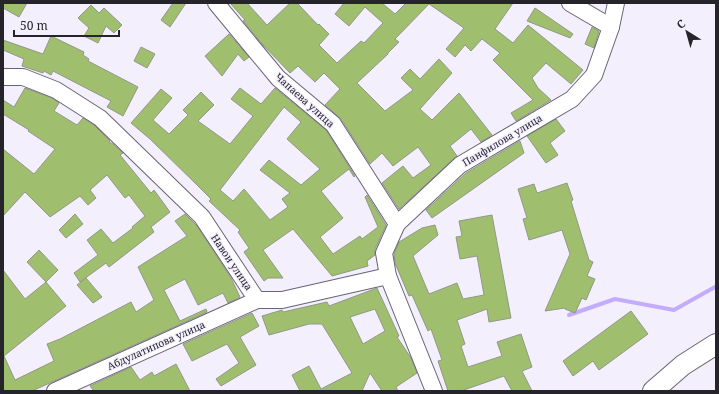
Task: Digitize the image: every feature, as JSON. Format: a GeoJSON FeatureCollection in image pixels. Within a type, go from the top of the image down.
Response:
{"type":"FeatureCollection","features":[{"type":"Feature","properties":{"kind":"main road"},"geometry":{"type":"LineString","coordinates":[[653,391],[683,365],[716,344]]}},
{"type":"Feature","properties":{"kind":"street","name":"Чапаева улица"},"geometry":{"type":"LineString","coordinates":[[216,3],[278,78],[333,124],[397,224]]}},
{"type":"Feature","properties":{"kind":"street"},"geometry":{"type":"LineString","coordinates":[[570,3],[611,27]]}},
{"type":"Feature","properties":{"kind":"street","name":"Панфилова улица"},"geometry":{"type":"LineString","coordinates":[[388,276],[384,253],[397,224],[460,165],[572,99],[594,75],[611,27],[616,3]]}},
{"type":"Feature","properties":{"kind":"street","name":"Навои улица"},"geometry":{"type":"LineString","coordinates":[[3,77],[23,77],[56,90],[100,118],[202,216],[257,300],[282,300],[388,276]]}},
{"type":"Feature","properties":{"kind":"street"},"geometry":{"type":"LineString","coordinates":[[388,276],[434,391]]}},
{"type":"Feature","properties":{"kind":"street","name":"Абдулатипова улица"},"geometry":{"type":"LineString","coordinates":[[55,391],[257,300]]}},
{"type":"Feature","properties":{"kind":"building"},"geometry":{"type":"Polygon","coordinates":[[[3,3],[27,3],[19,17],[3,8],[3,3]]]}},
{"type":"Feature","properties":{"kind":"building"},"geometry":{"type":"Polygon","coordinates":[[[173,3],[186,3],[170,27],[161,20],[173,3]]]}},
{"type":"Feature","properties":{"kind":"building"},"geometry":{"type":"Polygon","coordinates":[[[230,3],[247,3],[267,25],[290,3],[297,3],[329,34],[319,45],[337,63],[361,41],[364,43],[383,23],[365,7],[349,26],[335,14],[344,3],[382,3],[395,14],[406,3],[513,3],[495,29],[513,43],[528,25],[583,70],[571,84],[546,63],[532,78],[538,88],[551,100],[516,121],[511,113],[533,100],[493,60],[500,53],[482,39],[471,51],[465,45],[455,57],[446,49],[464,28],[429,4],[395,39],[399,42],[357,83],[385,111],[413,90],[401,78],[410,69],[420,79],[439,59],[452,73],[420,109],[432,120],[459,93],[492,135],[481,142],[471,129],[450,146],[457,156],[399,209],[382,183],[403,166],[413,178],[431,165],[418,147],[393,166],[382,153],[370,164],[341,119],[325,105],[340,89],[324,73],[315,82],[298,66],[290,73],[263,45],[243,21],[245,20],[230,3]]]}},
{"type":"Feature","properties":{"kind":"building"},"geometry":{"type":"Polygon","coordinates":[[[91,5],[99,13],[104,8],[122,25],[114,33],[106,26],[98,43],[84,36],[89,28],[78,18],[91,5]]]}},
{"type":"Feature","properties":{"kind":"building"},"geometry":{"type":"Polygon","coordinates":[[[535,8],[573,34],[570,38],[527,21],[535,8]]]}},
{"type":"Feature","properties":{"kind":"building"},"geometry":{"type":"Polygon","coordinates":[[[592,27],[599,31],[594,48],[585,44],[592,27]]]}},
{"type":"Feature","properties":{"kind":"building"},"geometry":{"type":"Polygon","coordinates":[[[229,34],[249,57],[244,61],[238,54],[222,76],[205,56],[229,34]]]}},
{"type":"Feature","properties":{"kind":"building"},"geometry":{"type":"Polygon","coordinates":[[[51,36],[84,52],[83,55],[89,59],[88,61],[138,87],[123,116],[107,107],[111,101],[53,71],[51,75],[44,71],[43,73],[22,66],[24,59],[3,50],[3,40],[43,54],[51,36]]]}},
{"type":"Feature","properties":{"kind":"building"},"geometry":{"type":"Polygon","coordinates":[[[141,47],[155,54],[147,68],[134,61],[141,47]]]}},
{"type":"Feature","properties":{"kind":"building"},"geometry":{"type":"Polygon","coordinates":[[[25,88],[52,98],[59,103],[54,111],[77,125],[83,118],[94,125],[110,141],[109,142],[123,153],[120,155],[151,193],[154,190],[170,212],[151,227],[154,232],[109,267],[106,263],[80,282],[74,273],[98,255],[87,240],[101,229],[113,243],[133,228],[132,227],[145,216],[129,195],[125,198],[107,175],[90,190],[96,198],[88,205],[80,196],[50,217],[25,192],[3,216],[3,149],[34,174],[55,149],[28,131],[29,130],[3,114],[3,100],[14,107],[25,88]]]}},
{"type":"Feature","properties":{"kind":"building"},"geometry":{"type":"Polygon","coordinates":[[[240,88],[261,104],[275,88],[326,130],[355,176],[354,177],[349,169],[321,191],[343,218],[320,237],[333,254],[360,236],[362,239],[378,227],[365,197],[367,195],[386,225],[375,249],[375,255],[367,261],[368,266],[332,276],[293,229],[263,250],[283,278],[268,278],[264,281],[244,252],[249,248],[238,232],[240,230],[209,201],[211,199],[196,184],[150,139],[131,123],[161,89],[172,98],[153,120],[169,134],[188,115],[183,110],[201,92],[214,105],[198,121],[230,144],[253,116],[231,99],[240,88]],[[284,107],[220,190],[233,201],[244,189],[270,220],[288,207],[282,199],[290,193],[260,170],[269,160],[301,185],[320,169],[287,139],[301,122],[284,107]]]}},
{"type":"Feature","properties":{"kind":"building"},"geometry":{"type":"Polygon","coordinates":[[[556,119],[565,131],[550,143],[558,155],[546,163],[527,136],[556,119]]]}},
{"type":"Feature","properties":{"kind":"building"},"geometry":{"type":"Polygon","coordinates":[[[520,141],[524,153],[432,218],[426,210],[466,173],[520,141]]]}},
{"type":"Feature","properties":{"kind":"building"},"geometry":{"type":"Polygon","coordinates":[[[567,183],[589,260],[593,262],[587,276],[595,279],[586,300],[582,298],[575,313],[565,308],[545,311],[570,254],[562,230],[529,240],[523,219],[527,218],[518,189],[534,184],[537,193],[567,183]]]}},
{"type":"Feature","properties":{"kind":"building"},"geometry":{"type":"Polygon","coordinates":[[[75,214],[83,224],[66,238],[59,230],[75,214]]]}},
{"type":"Feature","properties":{"kind":"building"},"geometry":{"type":"Polygon","coordinates":[[[185,214],[197,226],[231,278],[240,297],[228,303],[223,293],[198,305],[185,279],[164,290],[180,321],[206,309],[207,312],[32,391],[3,391],[3,270],[25,299],[46,282],[66,306],[4,356],[15,380],[54,361],[47,344],[60,339],[131,302],[136,312],[154,300],[138,267],[187,236],[175,221],[185,214]]]}},
{"type":"Feature","properties":{"kind":"building"},"geometry":{"type":"Polygon","coordinates":[[[492,215],[511,318],[489,322],[487,309],[457,320],[465,344],[461,346],[468,367],[502,356],[497,342],[521,334],[532,367],[522,371],[532,391],[512,391],[504,376],[461,391],[448,391],[438,361],[442,360],[431,329],[428,331],[412,295],[409,296],[395,263],[394,254],[399,242],[422,228],[435,225],[438,235],[413,256],[429,294],[457,283],[463,299],[484,295],[477,256],[460,259],[456,237],[462,236],[459,221],[492,215]]]}},
{"type":"Feature","properties":{"kind":"building"},"geometry":{"type":"Polygon","coordinates":[[[39,250],[58,270],[46,282],[27,262],[39,250]]]}},
{"type":"Feature","properties":{"kind":"building"},"geometry":{"type":"Polygon","coordinates":[[[86,278],[102,297],[93,303],[77,285],[86,278]]]}},
{"type":"Feature","properties":{"kind":"building"},"geometry":{"type":"Polygon","coordinates":[[[377,288],[399,336],[397,337],[411,358],[417,373],[396,387],[398,391],[382,391],[370,373],[362,391],[300,391],[292,375],[309,366],[321,389],[352,373],[322,324],[309,324],[269,335],[262,316],[282,310],[283,312],[327,302],[329,306],[377,288]],[[375,309],[350,317],[363,344],[385,331],[375,309]]]}},
{"type":"Feature","properties":{"kind":"building"},"geometry":{"type":"Polygon","coordinates":[[[631,311],[648,334],[599,370],[593,361],[573,376],[563,361],[631,311]]]}},
{"type":"Feature","properties":{"kind":"building"},"geometry":{"type":"Polygon","coordinates":[[[252,313],[259,326],[240,337],[256,365],[221,386],[216,379],[239,363],[227,344],[192,361],[183,344],[252,313]]]}},
{"type":"Feature","properties":{"kind":"building"},"geometry":{"type":"Polygon","coordinates":[[[176,364],[190,391],[94,391],[90,386],[131,367],[140,380],[152,372],[154,376],[176,364]]]}},
{"type":"Feature","properties":{"kind":"waterway"},"geometry":{"type":"LineString","coordinates":[[569,315],[615,299],[674,310],[716,287]]}}]}
